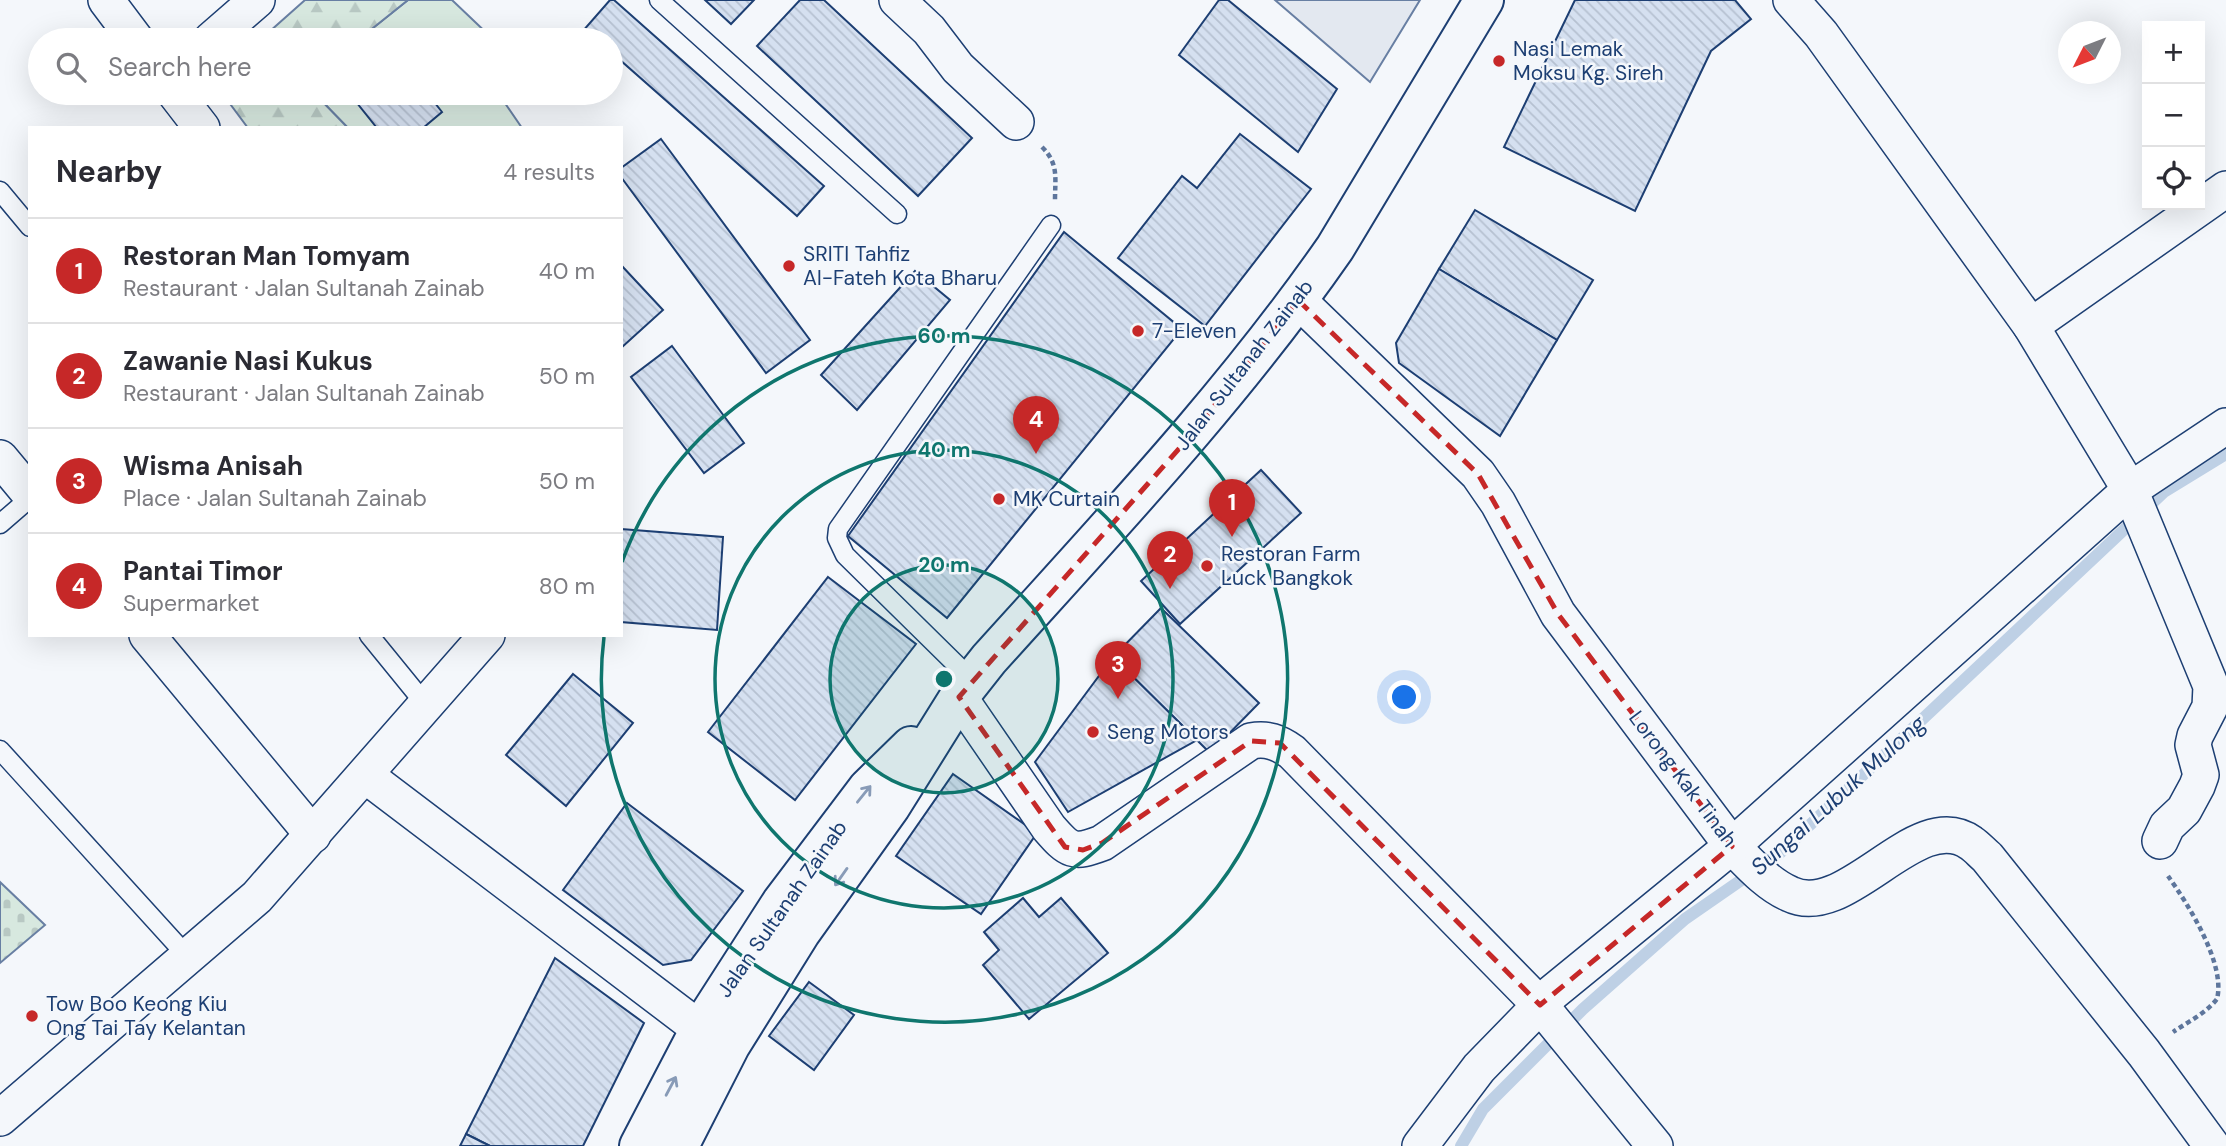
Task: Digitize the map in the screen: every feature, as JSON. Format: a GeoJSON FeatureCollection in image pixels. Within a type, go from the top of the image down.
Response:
{"type":"FeatureCollection","features":[{"type":"Feature","properties":{"kind":"main road","name":"Jalan Sultanah Zainab"},"geometry":{"type":"LineString","coordinates":[[639,1146],[701,1029],[781,903],[867,788],[966,689],[1192,434],[1298,300],[1335,247],[1476,7]]}},
{"type":"Feature","properties":{"kind":"main road","name":"Jalan Sultanah Zainab"},"geometry":{"type":"LineString","coordinates":[[678,1146],[730,1046],[801,932],[891,806],[966,689]]}},
{"type":"Feature","properties":{"kind":"street"},"geometry":{"type":"LineString","coordinates":[[106,0],[127,28]]}},
{"type":"Feature","properties":{"kind":"street"},"geometry":{"type":"LineString","coordinates":[[225,28],[257,0]]}},
{"type":"Feature","properties":{"kind":"street"},"geometry":{"type":"LineString","coordinates":[[897,0],[929,30],[958,68],[1016,122]]}},
{"type":"Feature","properties":{"kind":"street"},"geometry":{"type":"LineString","coordinates":[[1791,0],[1821,33],[2031,327],[2131,491],[2208,676],[2212,696],[2193,746],[2201,775],[2184,810],[2167,826],[2160,841]]}},
{"type":"Feature","properties":{"kind":"street"},"geometry":{"type":"LineString","coordinates":[[185,105],[201,126]]}},
{"type":"Feature","properties":{"kind":"street"},"geometry":{"type":"LineString","coordinates":[[2031,327],[2226,189]]}},
{"type":"Feature","properties":{"kind":"street","name":"Lorong Kak Tinah"},"geometry":{"type":"LineString","coordinates":[[1298,300],[1478,474],[1499,503],[1558,614],[1732,846],[1765,877],[1791,895],[1820,898],[1849,886],[1906,848],[1930,838],[1951,835],[1970,841],[1987,857],[2144,1052],[2212,1146]]}},
{"type":"Feature","properties":{"kind":"street"},"geometry":{"type":"LineString","coordinates":[[1420,1146],[1479,1068],[1540,1005],[1732,846],[2131,491],[2226,426]]}},
{"type":"Feature","properties":{"kind":"street"},"geometry":{"type":"LineString","coordinates":[[0,458],[28,493]]}},
{"type":"Feature","properties":{"kind":"street"},"geometry":{"type":"LineString","coordinates":[[149,637],[313,835]]}},
{"type":"Feature","properties":{"kind":"street"},"geometry":{"type":"LineString","coordinates":[[0,1118],[257,897],[485,637]]}},
{"type":"Feature","properties":{"kind":"street"},"geometry":{"type":"LineString","coordinates":[[966,689],[1049,828],[1065,847],[1083,850],[1102,843],[1251,741],[1263,739],[1280,743],[1292,752],[1540,1005],[1655,1146]]}},
{"type":"Feature","properties":{"kind":"street"},"geometry":{"type":"LineString","coordinates":[[365,775],[701,1029]]}},
{"type":"Feature","properties":{"kind":"lane"},"geometry":{"type":"LineString","coordinates":[[659,0],[897,214]]}},
{"type":"Feature","properties":{"kind":"lane"},"geometry":{"type":"LineString","coordinates":[[0,191],[28,225]]}},
{"type":"Feature","properties":{"kind":"lane"},"geometry":{"type":"LineString","coordinates":[[966,689],[845,555],[837,538],[838,529],[1051,225]]}},
{"type":"Feature","properties":{"kind":"lane"},"geometry":{"type":"LineString","coordinates":[[0,524],[28,498]]}},
{"type":"Feature","properties":{"kind":"lane"},"geometry":{"type":"LineString","coordinates":[[371,637],[426,705]]}},
{"type":"Feature","properties":{"kind":"lane"},"geometry":{"type":"LineString","coordinates":[[0,750],[188,957]]}},
{"type":"Feature","properties":{"kind":"path"},"geometry":{"type":"LineString","coordinates":[[1016,122],[1049,154],[1055,166],[1055,207],[1051,225]]}},
{"type":"Feature","properties":{"kind":"path"},"geometry":{"type":"LineString","coordinates":[[2160,841],[2159,857],[2165,872],[2214,940]]}},
{"type":"Feature","properties":{"kind":"path"},"geometry":{"type":"LineString","coordinates":[[2144,1052],[2208,1008],[2218,998],[2224,986]]}},
{"type":"Feature","properties":{"kind":"highlighted area"},"geometry":{"type":"Polygon","coordinates":[[[1298,300],[1478,474],[1558,614],[1732,846],[1540,1005],[1280,743],[1251,741],[1102,843],[1083,850],[1065,847],[959,697],[1192,434],[1298,300]]]}},
{"type":"Feature","properties":{"kind":"green space"},"geometry":{"type":"Polygon","coordinates":[[[305,0],[408,0],[373,28],[274,28],[305,0]]]}},
{"type":"Feature","properties":{"kind":"green space"},"geometry":{"type":"Polygon","coordinates":[[[408,0],[452,0],[481,28],[373,28],[408,0]]]}},
{"type":"Feature","properties":{"kind":"green space"},"geometry":{"type":"Polygon","coordinates":[[[231,105],[326,105],[346,126],[247,126],[231,105]]]}},
{"type":"Feature","properties":{"kind":"green space"},"geometry":{"type":"Polygon","coordinates":[[[326,105],[506,105],[521,126],[346,126],[326,105]]]}},
{"type":"Feature","properties":{"kind":"green space"},"geometry":{"type":"Polygon","coordinates":[[[0,882],[45,925],[0,963],[0,882]]]}},
{"type":"Feature","properties":{"kind":"shaded area"},"geometry":{"type":"Polygon","coordinates":[[[1275,0],[1420,0],[1370,82],[1275,0]]]}},
{"type":"Feature","properties":{"kind":"building"},"geometry":{"type":"Polygon","coordinates":[[[610,0],[614,0],[824,186],[797,216],[623,63],[623,28],[586,28],[610,0]]]}},
{"type":"Feature","properties":{"kind":"building"},"geometry":{"type":"Polygon","coordinates":[[[705,0],[754,0],[731,24],[705,0]]]}},
{"type":"Feature","properties":{"kind":"building"},"geometry":{"type":"Polygon","coordinates":[[[800,0],[824,0],[972,138],[918,196],[757,46],[800,0]]]}},
{"type":"Feature","properties":{"kind":"building"},"geometry":{"type":"Polygon","coordinates":[[[1219,0],[1228,0],[1337,89],[1298,152],[1179,55],[1219,0]]]}},
{"type":"Feature","properties":{"kind":"building"},"geometry":{"type":"Polygon","coordinates":[[[1575,0],[1735,0],[1751,19],[1711,51],[1635,211],[1504,147],[1575,0]]]}},
{"type":"Feature","properties":{"kind":"building"},"geometry":{"type":"Polygon","coordinates":[[[359,105],[436,105],[442,112],[425,126],[375,126],[359,105]]]}},
{"type":"Feature","properties":{"kind":"building"},"geometry":{"type":"Polygon","coordinates":[[[1240,134],[1311,189],[1205,326],[1118,258],[1182,176],[1197,188],[1240,134]]]}},
{"type":"Feature","properties":{"kind":"building"},"geometry":{"type":"Polygon","coordinates":[[[661,139],[810,340],[766,373],[623,180],[623,167],[661,139]]]}},
{"type":"Feature","properties":{"kind":"building"},"geometry":{"type":"Polygon","coordinates":[[[1475,210],[1593,280],[1557,340],[1439,269],[1475,210]]]}},
{"type":"Feature","properties":{"kind":"building"},"geometry":{"type":"Polygon","coordinates":[[[1064,232],[1182,329],[947,618],[848,536],[1064,232]]]}},
{"type":"Feature","properties":{"kind":"building"},"geometry":{"type":"Polygon","coordinates":[[[623,267],[663,310],[623,346],[623,267]]]}},
{"type":"Feature","properties":{"kind":"building"},"geometry":{"type":"Polygon","coordinates":[[[1439,269],[1557,340],[1500,436],[1399,363],[1396,343],[1439,269]]]}},
{"type":"Feature","properties":{"kind":"building"},"geometry":{"type":"Polygon","coordinates":[[[915,271],[950,300],[857,410],[821,375],[915,271]]]}},
{"type":"Feature","properties":{"kind":"building"},"geometry":{"type":"Polygon","coordinates":[[[672,346],[744,443],[704,473],[631,377],[672,346]]]}},
{"type":"Feature","properties":{"kind":"building"},"geometry":{"type":"Polygon","coordinates":[[[1261,470],[1301,513],[1180,624],[1141,581],[1261,470]]]}},
{"type":"Feature","properties":{"kind":"building"},"geometry":{"type":"Polygon","coordinates":[[[623,529],[723,537],[717,630],[623,622],[623,529]]]}},
{"type":"Feature","properties":{"kind":"building"},"geometry":{"type":"Polygon","coordinates":[[[828,577],[916,644],[795,800],[708,732],[828,577]]]}},
{"type":"Feature","properties":{"kind":"building"},"geometry":{"type":"Polygon","coordinates":[[[1161,608],[1259,703],[1210,753],[1113,657],[1161,608]]]}},
{"type":"Feature","properties":{"kind":"building"},"geometry":{"type":"Polygon","coordinates":[[[1113,657],[1197,740],[1068,812],[1035,762],[1113,657]]]}},
{"type":"Feature","properties":{"kind":"building"},"geometry":{"type":"Polygon","coordinates":[[[573,674],[633,723],[566,806],[506,755],[573,674]]]}},
{"type":"Feature","properties":{"kind":"building"},"geometry":{"type":"Polygon","coordinates":[[[953,774],[1037,833],[981,914],[896,856],[953,774]]]}},
{"type":"Feature","properties":{"kind":"building"},"geometry":{"type":"Polygon","coordinates":[[[627,803],[743,891],[691,960],[663,965],[563,890],[627,803]]]}},
{"type":"Feature","properties":{"kind":"building"},"geometry":{"type":"Polygon","coordinates":[[[1023,898],[1039,917],[1061,898],[1108,953],[1029,1019],[983,965],[999,950],[984,932],[1023,898]]]}},
{"type":"Feature","properties":{"kind":"building"},"geometry":{"type":"Polygon","coordinates":[[[555,958],[644,1023],[583,1146],[490,1146],[466,1134],[555,958]]]}},
{"type":"Feature","properties":{"kind":"building"},"geometry":{"type":"Polygon","coordinates":[[[809,982],[854,1015],[814,1070],[769,1036],[809,982]]]}},
{"type":"Feature","properties":{"kind":"building"},"geometry":{"type":"Polygon","coordinates":[[[466,1134],[490,1146],[460,1146],[466,1134]]]}},
{"type":"Feature","properties":{"kind":"waterway","name":"Sungai Lubuk Mulong"},"geometry":{"type":"LineString","coordinates":[[1461,1146],[1483,1109],[1583,1009],[1685,919],[1779,854],[2164,492],[2226,454]]}},
{"type":"Feature","properties":{"kind":"place","name":"Nasi Lemak Moksu Kg. Sireh"},"geometry":{"type":"Point","coordinates":[1499,61]}},
{"type":"Feature","properties":{"kind":"place","name":"SRITI Tahfiz Al-Fateh Kota Bharu"},"geometry":{"type":"Point","coordinates":[789,266]}},
{"type":"Feature","properties":{"kind":"place","name":"7-Eleven"},"geometry":{"type":"Point","coordinates":[1138,331]}},
{"type":"Feature","properties":{"kind":"place","name":"Pantai Timor"},"geometry":{"type":"Point","coordinates":[1036,454]}},
{"type":"Feature","properties":{"kind":"place","name":"MK Curtain"},"geometry":{"type":"Point","coordinates":[999,499]}},
{"type":"Feature","properties":{"kind":"place","name":"Restoran Man Tomyam"},"geometry":{"type":"Point","coordinates":[1232,537]}},
{"type":"Feature","properties":{"kind":"place","name":"Restoran Farm Luck Bangkok"},"geometry":{"type":"Point","coordinates":[1207,566]}},
{"type":"Feature","properties":{"kind":"place","name":"Zawanie Nasi Kukus"},"geometry":{"type":"Point","coordinates":[1170,589]}},
{"type":"Feature","properties":{"kind":"place","name":"Wisma Anisah"},"geometry":{"type":"Point","coordinates":[1118,699]}},
{"type":"Feature","properties":{"kind":"place","name":"Seng Motors"},"geometry":{"type":"Point","coordinates":[1093,732]}},
{"type":"Feature","properties":{"kind":"place","name":"Tow Boo Keong Kiu Ong Tai Tay Kelantan"},"geometry":{"type":"Point","coordinates":[32,1016]}}]}
